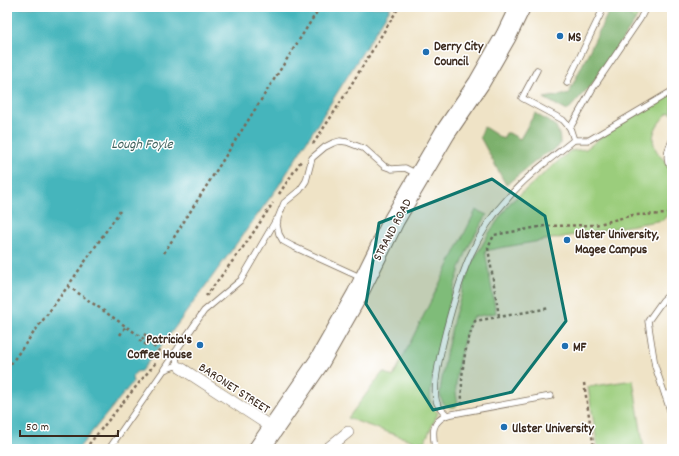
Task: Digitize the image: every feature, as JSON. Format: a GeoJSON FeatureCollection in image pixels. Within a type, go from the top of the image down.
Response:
{"type":"FeatureCollection","features":[{"type":"Feature","properties":{"kind":"highway","name":"STRAND ROAD"},"geometry":{"type":"LineString","coordinates":[[259,449],[319,362],[394,220],[445,133],[479,83],[506,36],[520,7]]}},
{"type":"Feature","properties":{"kind":"street","name":"BARONET STREET"},"geometry":{"type":"LineString","coordinates":[[181,368],[273,428]]}},
{"type":"Feature","properties":{"kind":"street"},"geometry":{"type":"LineString","coordinates":[[327,449],[348,432]]}},
{"type":"Feature","properties":{"kind":"lane"},"geometry":{"type":"LineString","coordinates":[[567,83],[604,7]]}},
{"type":"Feature","properties":{"kind":"lane"},"geometry":{"type":"LineString","coordinates":[[570,128],[594,88],[640,19],[646,7]]}},
{"type":"Feature","properties":{"kind":"lane"},"geometry":{"type":"LineString","coordinates":[[537,70],[522,98],[563,120],[570,128],[574,140]]}},
{"type":"Feature","properties":{"kind":"lane"},"geometry":{"type":"LineString","coordinates":[[447,415],[437,404],[436,380],[446,330],[470,256],[488,226],[508,198],[530,175],[574,140],[589,140],[672,90]]}},
{"type":"Feature","properties":{"kind":"lane"},"geometry":{"type":"LineString","coordinates":[[364,279],[283,241],[279,234],[277,225],[284,203],[300,190],[306,181],[312,158],[325,147],[340,141],[357,145],[365,149],[384,166],[392,169],[405,168],[420,176]]}},
{"type":"Feature","properties":{"kind":"lane"},"geometry":{"type":"LineString","coordinates":[[672,141],[668,148],[667,156],[668,163],[672,165]]}},
{"type":"Feature","properties":{"kind":"lane"},"geometry":{"type":"LineString","coordinates":[[160,376],[204,311],[241,280],[260,251],[268,232],[278,218]]}},
{"type":"Feature","properties":{"kind":"lane"},"geometry":{"type":"LineString","coordinates":[[672,292],[663,300],[648,321],[655,366],[672,423]]}},
{"type":"Feature","properties":{"kind":"lane"},"geometry":{"type":"LineString","coordinates":[[178,348],[176,358],[177,363],[181,368]]}},
{"type":"Feature","properties":{"kind":"lane"},"geometry":{"type":"LineString","coordinates":[[109,449],[164,370],[175,366],[181,368]]}},
{"type":"Feature","properties":{"kind":"lane"},"geometry":{"type":"LineString","coordinates":[[664,395],[672,393]]}},
{"type":"Feature","properties":{"kind":"lane"},"geometry":{"type":"LineString","coordinates":[[435,449],[434,426],[438,419],[459,412],[551,396]]}},
{"type":"Feature","properties":{"kind":"path"},"geometry":{"type":"LineString","coordinates":[[164,253],[320,7]]}},
{"type":"Feature","properties":{"kind":"path"},"geometry":{"type":"LineString","coordinates":[[312,146],[398,7]]}},
{"type":"Feature","properties":{"kind":"path"},"geometry":{"type":"LineString","coordinates":[[206,297],[247,242],[303,159]]}},
{"type":"Feature","properties":{"kind":"path"},"geometry":{"type":"LineString","coordinates":[[7,369],[68,286],[120,210]]}},
{"type":"Feature","properties":{"kind":"path"},"geometry":{"type":"LineString","coordinates":[[499,316],[488,248],[494,236],[544,226],[595,225],[633,215],[672,214]]}},
{"type":"Feature","properties":{"kind":"path"},"geometry":{"type":"LineString","coordinates":[[68,286],[158,349]]}},
{"type":"Feature","properties":{"kind":"path"},"geometry":{"type":"LineString","coordinates":[[459,412],[462,406],[461,386],[467,339],[475,321],[550,308]]}},
{"type":"Feature","properties":{"kind":"path"},"geometry":{"type":"LineString","coordinates":[[120,335],[126,326]]}},
{"type":"Feature","properties":{"kind":"path"},"geometry":{"type":"LineString","coordinates":[[144,334],[152,340]]}},
{"type":"Feature","properties":{"kind":"path"},"geometry":{"type":"LineString","coordinates":[[139,340],[148,346]]}},
{"type":"Feature","properties":{"kind":"path"},"geometry":{"type":"LineString","coordinates":[[85,449],[166,350]]}},
{"type":"Feature","properties":{"kind":"path"},"geometry":{"type":"LineString","coordinates":[[584,383],[594,449]]}},
{"type":"Feature","properties":{"kind":"highlighted area"},"geometry":{"type":"Polygon","coordinates":[[[492,179],[545,216],[566,321],[512,392],[433,410],[366,304],[379,223],[492,179]]]}},
{"type":"Feature","properties":{"kind":"green space"},"geometry":{"type":"Polygon","coordinates":[[[611,7],[622,7],[635,21],[592,84],[567,111],[544,98],[568,94],[611,7]]]}},
{"type":"Feature","properties":{"kind":"green space"},"geometry":{"type":"Polygon","coordinates":[[[622,7],[641,7],[635,21],[622,7]]]}},
{"type":"Feature","properties":{"kind":"green space"},"geometry":{"type":"Polygon","coordinates":[[[672,94],[672,114],[669,112],[657,127],[653,141],[659,154],[672,167],[672,209],[663,220],[485,251],[496,313],[473,317],[464,340],[458,369],[456,390],[458,404],[455,407],[448,407],[442,401],[440,391],[454,318],[471,265],[489,233],[510,203],[570,151],[586,149],[604,135],[657,101],[672,94]]]}},
{"type":"Feature","properties":{"kind":"green space"},"geometry":{"type":"Polygon","coordinates":[[[535,113],[556,127],[560,137],[560,144],[557,148],[542,156],[506,185],[480,137],[484,127],[503,139],[506,133],[509,133],[520,139],[535,113]]]}},
{"type":"Feature","properties":{"kind":"green space"},"geometry":{"type":"Polygon","coordinates":[[[476,210],[487,215],[470,244],[452,295],[439,347],[431,390],[430,405],[438,413],[425,441],[416,442],[348,418],[383,372],[393,377],[476,210]]]}},
{"type":"Feature","properties":{"kind":"green space"},"geometry":{"type":"Polygon","coordinates":[[[633,380],[644,449],[598,449],[588,387],[633,380]]]}},
{"type":"Feature","properties":{"kind":"water","name":"Lough Foyle"},"geometry":{"type":"Polygon","coordinates":[[[7,7],[391,7],[278,187],[171,333],[141,371],[136,372],[132,377],[133,382],[78,449],[7,449],[7,7]]]}},
{"type":"Feature","properties":{"kind":"place","name":"MS"},"geometry":{"type":"Point","coordinates":[560,36]}},
{"type":"Feature","properties":{"kind":"place","name":"Derry City Council"},"geometry":{"type":"Point","coordinates":[426,52]}},
{"type":"Feature","properties":{"kind":"place","name":"Ulster University, Magee Campus"},"geometry":{"type":"Point","coordinates":[567,240]}},
{"type":"Feature","properties":{"kind":"place","name":"Patricia's Coffee House"},"geometry":{"type":"Point","coordinates":[200,345]}},
{"type":"Feature","properties":{"kind":"place","name":"MF"},"geometry":{"type":"Point","coordinates":[565,346]}},
{"type":"Feature","properties":{"kind":"place","name":"Ulster University"},"geometry":{"type":"Point","coordinates":[504,427]}}]}
